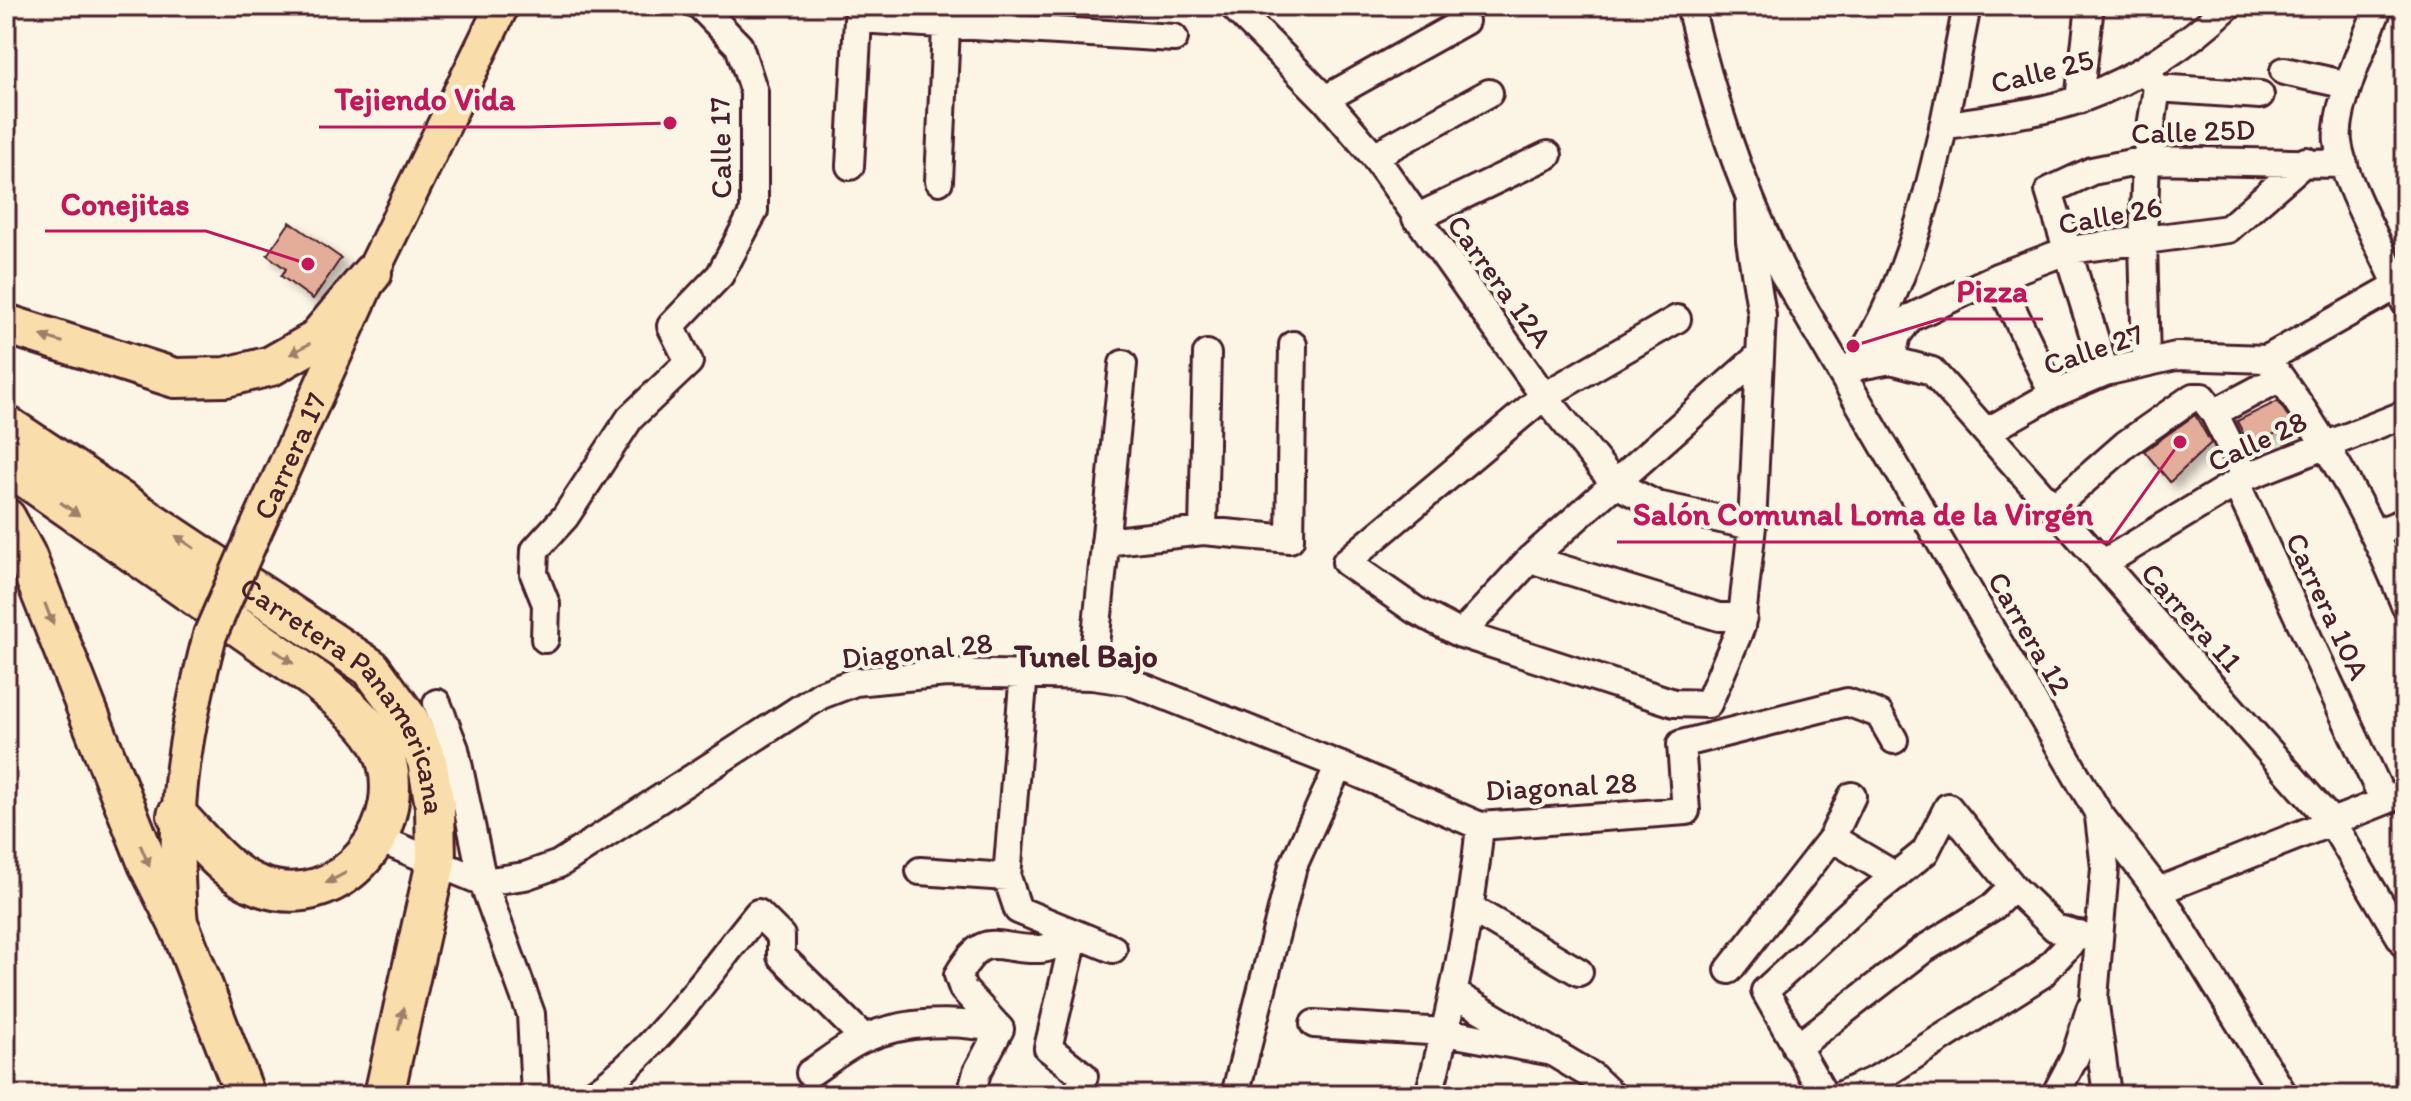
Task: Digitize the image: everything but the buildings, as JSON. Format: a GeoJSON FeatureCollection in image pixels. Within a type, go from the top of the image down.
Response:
{"type":"FeatureCollection","features":[{"type":"Feature","properties":{"kind":"highway"},"geometry":{"type":"LineString","coordinates":[[6,324],[175,378],[226,377],[271,366],[315,341],[372,273]]}},
{"type":"Feature","properties":{"kind":"highway","name":"Carretera Panamericana"},"geometry":{"type":"LineString","coordinates":[[6,425],[371,668],[409,720],[427,761],[435,806],[436,862],[384,1095]]}},
{"type":"Feature","properties":{"kind":"highway"},"geometry":{"type":"LineString","coordinates":[[6,464],[317,681],[362,721],[380,746],[390,779],[389,814],[379,839],[354,869],[319,887],[293,892],[262,887],[234,873],[177,815]]}},
{"type":"Feature","properties":{"kind":"highway"},"geometry":{"type":"LineString","coordinates":[[6,518],[26,555],[148,864],[182,932],[245,1095]]}},
{"type":"Feature","properties":{"kind":"main road","name":"Carrera 17"},"geometry":{"type":"LineString","coordinates":[[182,932],[177,874],[177,815],[187,724],[210,635],[372,273],[502,6]]}},
{"type":"Feature","properties":{"kind":"street","name":"Calle 17"},"geometry":{"type":"LineString","coordinates":[[545,639],[546,604],[534,574],[535,550],[565,517],[630,418],[689,362],[671,326],[720,275],[754,211],[754,92],[739,46],[700,6]]}},
{"type":"Feature","properties":{"kind":"street","name":"Carrera 12"},"geometry":{"type":"LineString","coordinates":[[1690,6],[1705,72],[1749,205],[1849,374],[2099,814],[2158,891],[2284,1095]]}},
{"type":"Feature","properties":{"kind":"street"},"geometry":{"type":"LineString","coordinates":[[1849,374],[1889,305],[1908,257],[1943,126],[1967,6]]}},
{"type":"Feature","properties":{"kind":"street"},"geometry":{"type":"LineString","coordinates":[[2079,100],[2090,6]]}},
{"type":"Feature","properties":{"kind":"street","name":"Calle 25"},"geometry":{"type":"LineString","coordinates":[[1943,126],[2079,100],[2151,78],[2228,6]]}},
{"type":"Feature","properties":{"kind":"street"},"geometry":{"type":"LineString","coordinates":[[2054,507],[2126,444],[2193,397],[2202,397],[2214,413],[2274,368],[2401,294],[2344,164],[2337,140],[2348,85],[2379,6]]}},
{"type":"Feature","properties":{"kind":"street","name":"Carrera 12A"},"geometry":{"type":"LineString","coordinates":[[1237,7],[1325,99],[1374,156],[1544,396],[1614,483],[1657,505],[1752,526]]}},
{"type":"Feature","properties":{"kind":"street"},"geometry":{"type":"LineString","coordinates":[[850,166],[858,19],[946,14],[1174,38]]}},
{"type":"Feature","properties":{"kind":"street"},"geometry":{"type":"LineString","coordinates":[[939,181],[946,14]]}},
{"type":"Feature","properties":{"kind":"street"},"geometry":{"type":"LineString","coordinates":[[1325,99],[1465,21]]}},
{"type":"Feature","properties":{"kind":"street"},"geometry":{"type":"LineString","coordinates":[[2284,71],[2348,85]]}},
{"type":"Feature","properties":{"kind":"street"},"geometry":{"type":"LineString","coordinates":[[2146,362],[2143,240],[2151,78],[2260,95]]}},
{"type":"Feature","properties":{"kind":"street"},"geometry":{"type":"LineString","coordinates":[[1374,156],[1489,93]]}},
{"type":"Feature","properties":{"kind":"street"},"geometry":{"type":"LineString","coordinates":[[1416,218],[1548,155]]}},
{"type":"Feature","properties":{"kind":"street","name":"Calle 25D"},"geometry":{"type":"LineString","coordinates":[[2069,250],[2049,191],[2092,171],[2146,160],[2344,164]]}},
{"type":"Feature","properties":{"kind":"street","name":"Calle 26"},"geometry":{"type":"LineString","coordinates":[[1891,360],[1897,335],[1910,318],[1997,277],[2069,250],[2228,229],[2306,161]]}},
{"type":"Feature","properties":{"kind":"street"},"geometry":{"type":"LineString","coordinates":[[1677,319],[1544,396],[1346,562],[1415,610],[1461,634],[1674,703],[1708,704],[1743,617],[1752,526],[1762,315],[1750,241],[1749,205]]}},
{"type":"Feature","properties":{"kind":"street"},"geometry":{"type":"LineString","coordinates":[[2069,250],[2105,372]]}},
{"type":"Feature","properties":{"kind":"street"},"geometry":{"type":"LineString","coordinates":[[1997,277],[2053,394]]}},
{"type":"Feature","properties":{"kind":"street"},"geometry":{"type":"LineString","coordinates":[[1105,542],[1203,531],[1290,539],[1293,345]]}},
{"type":"Feature","properties":{"kind":"street"},"geometry":{"type":"LineString","coordinates":[[1203,531],[1207,354]]}},
{"type":"Feature","properties":{"kind":"street"},"geometry":{"type":"LineString","coordinates":[[1461,634],[1530,559],[1760,355]]}},
{"type":"Feature","properties":{"kind":"street","name":"Calle 27"},"geometry":{"type":"LineString","coordinates":[[1988,431],[2053,394],[2105,372],[2146,362],[2176,356],[2274,368]]}},
{"type":"Feature","properties":{"kind":"street","name":"Carrera 11"},"geometry":{"type":"LineString","coordinates":[[1849,374],[1891,360],[1932,371],[2331,821],[2405,945]]}},
{"type":"Feature","properties":{"kind":"street"},"geometry":{"type":"LineString","coordinates":[[1092,676],[1123,364]]}},
{"type":"Feature","properties":{"kind":"street"},"geometry":{"type":"LineString","coordinates":[[2274,368],[2326,444],[2376,533],[2405,605]]}},
{"type":"Feature","properties":{"kind":"street","name":"Carrera 10A"},"geometry":{"type":"LineString","coordinates":[[2214,413],[2241,480],[2394,796]]}},
{"type":"Feature","properties":{"kind":"street","name":"Calle 28"},"geometry":{"type":"LineString","coordinates":[[2102,564],[2241,480],[2405,414]]}},
{"type":"Feature","properties":{"kind":"street"},"geometry":{"type":"LineString","coordinates":[[2376,533],[2405,522]]}},
{"type":"Feature","properties":{"kind":"street"},"geometry":{"type":"LineString","coordinates":[[1530,559],[1719,617],[1743,617]]}},
{"type":"Feature","properties":{"kind":"street"},"geometry":{"type":"LineString","coordinates":[[1024,672],[1007,877],[1018,910],[1113,949]]}},
{"type":"Feature","properties":{"kind":"street","name":"Diagonal 28"},"geometry":{"type":"LineString","coordinates":[[483,882],[525,876],[559,864],[821,695],[855,682],[946,673],[1024,672],[1128,681],[1339,765],[1480,826],[1686,811],[1681,744],[1847,702],[1879,714],[1894,740]]}},
{"type":"Feature","properties":{"kind":"street"},"geometry":{"type":"LineString","coordinates":[[437,703],[455,749],[483,882],[531,1014],[535,1095]]}},
{"type":"Feature","properties":{"kind":"street"},"geometry":{"type":"LineString","coordinates":[[1235,1095],[1293,866],[1339,765]]}},
{"type":"Feature","properties":{"kind":"street"},"geometry":{"type":"LineString","coordinates":[[1729,970],[1832,838],[1852,796]]}},
{"type":"Feature","properties":{"kind":"street"},"geometry":{"type":"LineString","coordinates":[[2158,891],[2394,796]]}},
{"type":"Feature","properties":{"kind":"street"},"geometry":{"type":"LineString","coordinates":[[1824,1095],[1765,991],[1925,852],[1948,807],[2013,887],[2055,928],[2089,937]]}},
{"type":"Feature","properties":{"kind":"street"},"geometry":{"type":"LineString","coordinates":[[2099,814],[2105,868],[2089,937],[2107,1095]]}},
{"type":"Feature","properties":{"kind":"street"},"geometry":{"type":"LineString","coordinates":[[1429,1095],[1455,994],[1472,909],[1480,826]]}},
{"type":"Feature","properties":{"kind":"street"},"geometry":{"type":"LineString","coordinates":[[1832,838],[1896,876]]}},
{"type":"Feature","properties":{"kind":"street"},"geometry":{"type":"LineString","coordinates":[[379,839],[483,882]]}},
{"type":"Feature","properties":{"kind":"street"},"geometry":{"type":"LineString","coordinates":[[920,871],[1007,877]]}},
{"type":"Feature","properties":{"kind":"street"},"geometry":{"type":"LineString","coordinates":[[1796,1048],[1924,949],[1994,906],[2013,887]]}},
{"type":"Feature","properties":{"kind":"street"},"geometry":{"type":"LineString","coordinates":[[1472,909],[1579,972]]}},
{"type":"Feature","properties":{"kind":"street"},"geometry":{"type":"LineString","coordinates":[[591,1095],[609,1084],[659,1033],[758,913],[781,936],[781,956],[864,1038]]}},
{"type":"Feature","properties":{"kind":"street"},"geometry":{"type":"LineString","coordinates":[[1000,1029],[963,989],[958,975],[972,950],[986,945],[1044,950],[1075,934]]}},
{"type":"Feature","properties":{"kind":"street"},"geometry":{"type":"LineString","coordinates":[[1075,934],[1048,1048],[1084,1076],[1076,1095]]}},
{"type":"Feature","properties":{"kind":"street"},"geometry":{"type":"LineString","coordinates":[[1841,1095],[1877,1079],[2041,975],[2089,937]]}},
{"type":"Feature","properties":{"kind":"street"},"geometry":{"type":"LineString","coordinates":[[1455,994],[1592,1076],[1612,1095]]}},
{"type":"Feature","properties":{"kind":"street"},"geometry":{"type":"LineString","coordinates":[[2055,1095],[2075,1057],[2094,998]]}},
{"type":"Feature","properties":{"kind":"street"},"geometry":{"type":"LineString","coordinates":[[810,1073],[864,1038],[918,1025],[962,1021],[1000,1029]]}},
{"type":"Feature","properties":{"kind":"street"},"geometry":{"type":"LineString","coordinates":[[1314,1024],[1445,1032],[1553,1052]]}},
{"type":"Feature","properties":{"kind":"street"},"geometry":{"type":"LineString","coordinates":[[971,1095],[977,1072],[1000,1029]]}},
{"type":"Feature","properties":{"kind":"place","name":"Tejiendo Vida"},"geometry":{"type":"Point","coordinates":[670,123]}},
{"type":"Feature","properties":{"kind":"place","name":"Conejitas"},"geometry":{"type":"Point","coordinates":[308,264]}},
{"type":"Feature","properties":{"kind":"place","name":"Pizza"},"geometry":{"type":"Point","coordinates":[1853,346]}},
{"type":"Feature","properties":{"kind":"place","name":"Salón Comunal Loma de la Virgén"},"geometry":{"type":"Point","coordinates":[2180,442]}},
{"type":"Feature","properties":{"kind":"district","name":"Tunel Bajo"},"geometry":{"type":"Point","coordinates":[1086,656]}}]}
